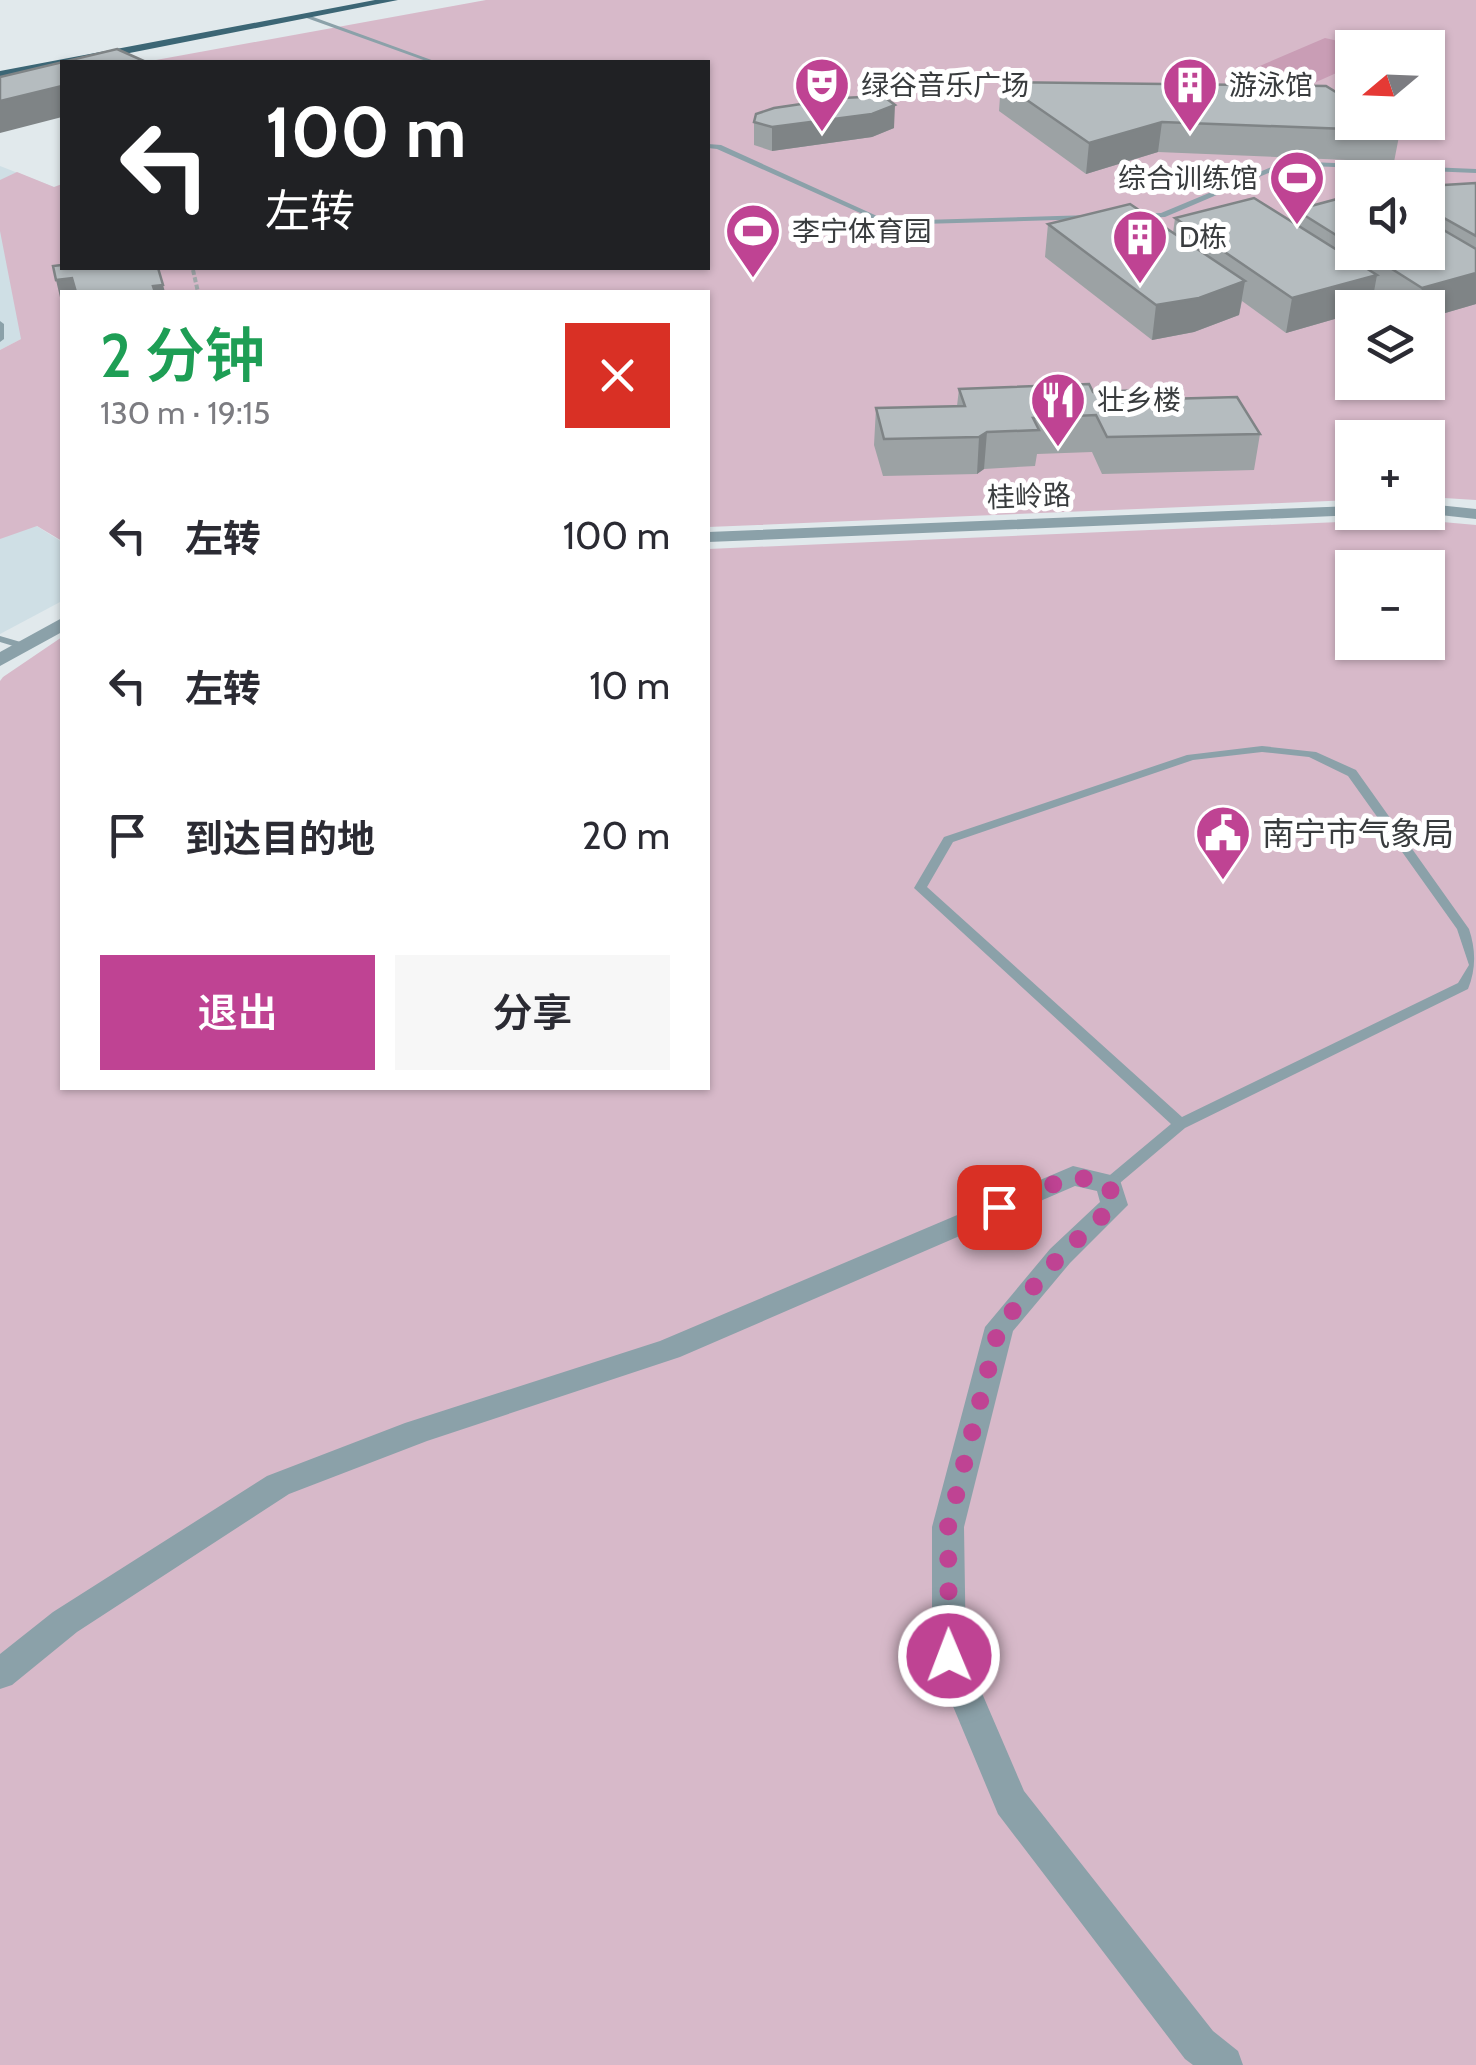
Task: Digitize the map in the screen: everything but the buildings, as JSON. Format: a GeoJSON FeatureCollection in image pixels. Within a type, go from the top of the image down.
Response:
{"type":"FeatureCollection","features":[{"type":"Feature","properties":{"kind":"main road"},"geometry":{"type":"LineString","coordinates":[[200,22],[332,0]]}},
{"type":"Feature","properties":{"kind":"main road"},"geometry":{"type":"LineString","coordinates":[[76,60],[392,0]]}},
{"type":"Feature","properties":{"kind":"main road"},"geometry":{"type":"LineString","coordinates":[[0,61],[29,54]]}},
{"type":"Feature","properties":{"kind":"main road"},"geometry":{"type":"LineString","coordinates":[[0,75],[60,63]]}},
{"type":"Feature","properties":{"kind":"street"},"geometry":{"type":"LineString","coordinates":[[1445,511],[1476,514]]}},
{"type":"Feature","properties":{"kind":"street","name":"桂岭路"},"geometry":{"type":"LineString","coordinates":[[710,537],[1335,512]]}},
{"type":"Feature","properties":{"kind":"street"},"geometry":{"type":"LineString","coordinates":[[0,660],[10,642],[60,625]]}},
{"type":"Feature","properties":{"kind":"street"},"geometry":{"type":"LineString","coordinates":[[0,1674],[65,1622],[278,1485],[416,1432],[670,1349],[1073,1176],[1109,1184],[1114,1205],[1060,1256],[999,1327],[948,1527],[949,1656],[1010,1802],[1199,2045],[1224,2065]]}},
{"type":"Feature","properties":{"kind":"lane"},"geometry":{"type":"LineString","coordinates":[[303,15],[428,60]]}},
{"type":"Feature","properties":{"kind":"lane"},"geometry":{"type":"LineString","coordinates":[[710,146],[887,224],[1103,217]]}},
{"type":"Feature","properties":{"kind":"lane"},"geometry":{"type":"LineString","coordinates":[[1122,216],[1162,215],[1286,164],[1476,171]]}},
{"type":"Feature","properties":{"kind":"lane"},"geometry":{"type":"LineString","coordinates":[[0,324],[0,339]]}},
{"type":"Feature","properties":{"kind":"lane"},"geometry":{"type":"LineString","coordinates":[[1109,1184],[1180,1124],[1463,986],[1476,965],[1463,929],[1352,773],[1312,754],[1262,749],[1192,756],[948,840],[920,888],[1180,1124]]}},
{"type":"Feature","properties":{"kind":"path"},"geometry":{"type":"LineString","coordinates":[[193,270],[198,290]]}},
{"type":"Feature","properties":{"kind":"shaded area","name":"李宁体育园"},"geometry":{"type":"Polygon","coordinates":[[[486,0],[1476,0],[1476,500],[1445,498],[1445,420],[1335,420],[1335,501],[710,527],[710,290],[60,290],[60,540],[37,526],[0,539],[0,350],[21,339],[0,231],[0,180],[17,172],[54,187],[60,185],[60,270],[710,270],[710,60],[156,60],[486,0]]]}},
{"type":"Feature","properties":{"kind":"shaded area"},"geometry":{"type":"Polygon","coordinates":[[[1325,38],[1335,40],[1335,74],[1314,83],[1255,68],[1325,38]]]}},
{"type":"Feature","properties":{"kind":"shaded area"},"geometry":{"type":"Polygon","coordinates":[[[0,166],[54,187],[21,339],[0,350],[0,166]]]}},
{"type":"Feature","properties":{"kind":"shaded area"},"geometry":{"type":"Polygon","coordinates":[[[0,503],[60,541],[60,602],[0,634],[0,503]]]}},
{"type":"Feature","properties":{"kind":"shaded area"},"geometry":{"type":"Polygon","coordinates":[[[1335,522],[1335,530],[1445,530],[1445,522],[1476,525],[1476,2065],[0,2065],[0,681],[60,638],[60,1090],[710,1090],[710,549],[1335,522]]]}},
{"type":"Feature","properties":{"kind":"place","name":"绿谷音乐广场"},"geometry":{"type":"Point","coordinates":[822,134]}},
{"type":"Feature","properties":{"kind":"place","name":"游泳馆"},"geometry":{"type":"Point","coordinates":[1190,134]}},
{"type":"Feature","properties":{"kind":"place","name":"综合训练馆"},"geometry":{"type":"Point","coordinates":[1297,227]}},
{"type":"Feature","properties":{"kind":"place","name":"李宁体育园"},"geometry":{"type":"Point","coordinates":[753,280]}},
{"type":"Feature","properties":{"kind":"place","name":"D栋"},"geometry":{"type":"Point","coordinates":[1140,286]}},
{"type":"Feature","properties":{"kind":"place","name":"壮乡楼"},"geometry":{"type":"Point","coordinates":[1058,449]}},
{"type":"Feature","properties":{"kind":"place","name":"南宁市气象局"},"geometry":{"type":"Point","coordinates":[1223,882]}},
{"type":"Feature","properties":{"kind":"route"},"geometry":{"type":"LineString","coordinates":[[949,1656],[948,1527],[999,1327],[1060,1256],[1114,1205],[1109,1184],[1073,1176],[999,1207]]}}]}
